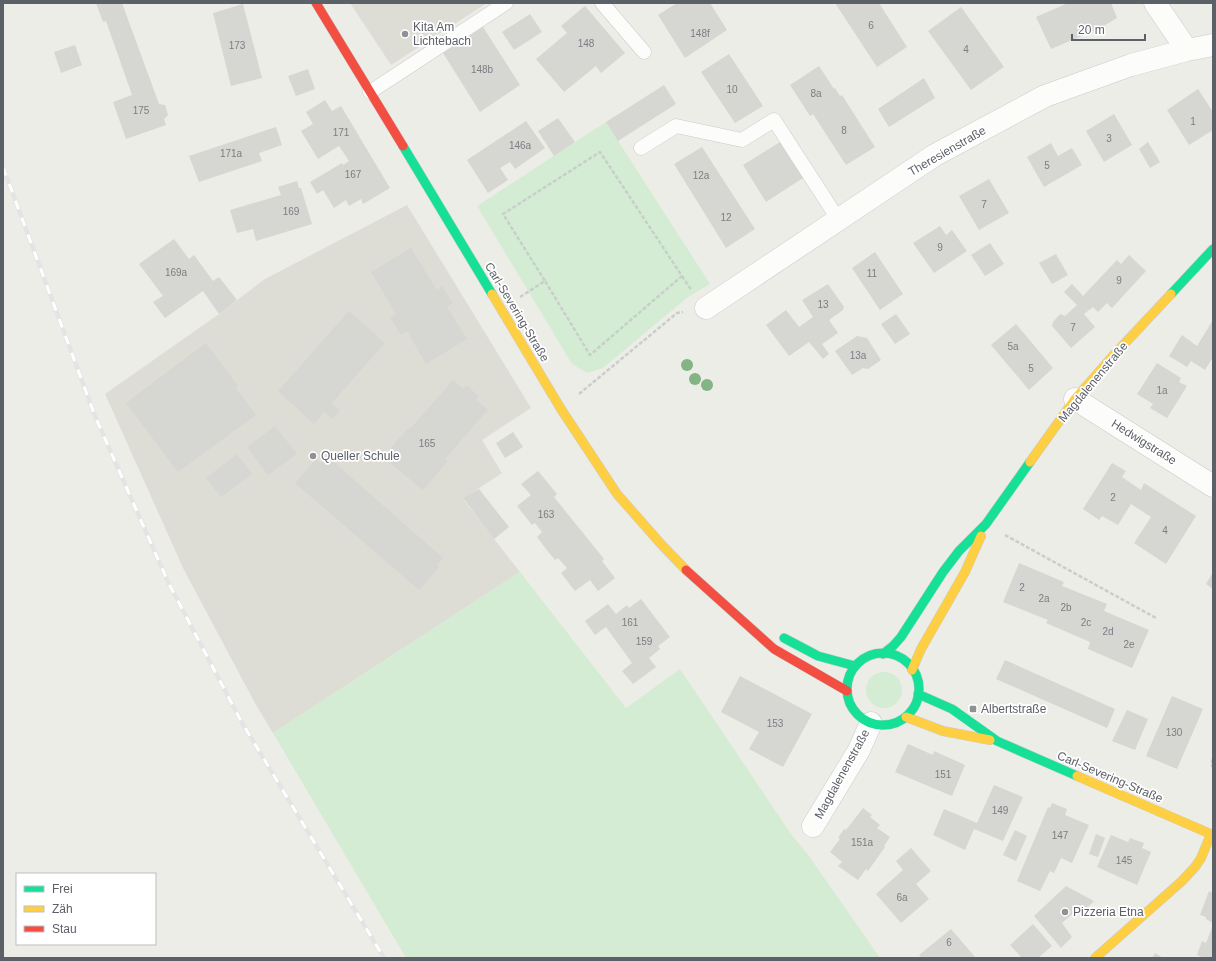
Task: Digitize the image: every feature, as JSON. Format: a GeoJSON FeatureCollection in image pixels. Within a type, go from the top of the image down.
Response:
{"type":"FeatureCollection","features":[{"type":"Feature","properties":{"kind":"street","name":"Carl-Severing-Straße"},"geometry":{"type":"LineString","coordinates":[[316,3],[561,408],[617,494],[688,572],[774,649],[847,691]]}},
{"type":"Feature","properties":{"kind":"street"},"geometry":{"type":"LineString","coordinates":[[1155,3],[1187,50]]}},
{"type":"Feature","properties":{"kind":"street","name":"Theresienstraße"},"geometry":{"type":"LineString","coordinates":[[706,308],[936,155],[1045,96],[1131,65],[1187,50],[1213,46]]}},
{"type":"Feature","properties":{"kind":"street","name":"Magdalenenstraße"},"geometry":{"type":"LineString","coordinates":[[883,654],[901,637],[943,572],[959,551],[986,524],[1075,399],[1112,357],[1213,249]]}},
{"type":"Feature","properties":{"kind":"street","name":"Hedwigstraße"},"geometry":{"type":"LineString","coordinates":[[1075,399],[1213,486]]}},
{"type":"Feature","properties":{"kind":"street","name":"Magdalenenstraße"},"geometry":{"type":"LineString","coordinates":[[912,670],[921,649],[965,572],[986,524]]}},
{"type":"Feature","properties":{"kind":"street","name":"Carl-Severing-Straße"},"geometry":{"type":"LineString","coordinates":[[730,609],[762,627]]}},
{"type":"Feature","properties":{"kind":"street"},"geometry":{"type":"LineString","coordinates":[[775,634],[818,656],[855,666]]}},
{"type":"Feature","properties":{"kind":"street"},"geometry":{"type":"LineString","coordinates":[[883,654],[894,656],[904,661],[912,670],[918,686],[918,694],[912,710],[906,717],[895,723],[883,725],[871,723],[861,718],[854,710],[849,701],[847,682],[855,666],[863,659],[872,655],[883,654]]}},
{"type":"Feature","properties":{"kind":"street","name":"Carl-Severing-Straße"},"geometry":{"type":"LineString","coordinates":[[918,694],[952,709],[997,741],[1212,835]]}},
{"type":"Feature","properties":{"kind":"street","name":"Carl-Severing-Straße"},"geometry":{"type":"LineString","coordinates":[[906,717],[943,731],[997,741]]}},
{"type":"Feature","properties":{"kind":"street","name":"Magdalenenstraße"},"geometry":{"type":"LineString","coordinates":[[813,826],[859,750],[871,723]]}},
{"type":"Feature","properties":{"kind":"street"},"geometry":{"type":"LineString","coordinates":[[1095,958],[1182,881],[1201,858],[1212,835]]}},
{"type":"Feature","properties":{"kind":"lane"},"geometry":{"type":"LineString","coordinates":[[370,92],[506,3]]}},
{"type":"Feature","properties":{"kind":"lane"},"geometry":{"type":"LineString","coordinates":[[602,3],[644,52]]}},
{"type":"Feature","properties":{"kind":"lane"},"geometry":{"type":"LineString","coordinates":[[642,148],[676,126],[742,140],[774,120],[838,219]]}},
{"type":"Feature","properties":{"kind":"path"},"geometry":{"type":"LineString","coordinates":[[600,152],[682,276],[590,355],[544,281],[503,214],[600,152]]}},
{"type":"Feature","properties":{"kind":"path"},"geometry":{"type":"LineString","coordinates":[[501,309],[544,281]]}},
{"type":"Feature","properties":{"kind":"path"},"geometry":{"type":"LineString","coordinates":[[561,408],[677,313],[706,308]]}},
{"type":"Feature","properties":{"kind":"path"},"geometry":{"type":"LineString","coordinates":[[986,524],[1156,618]]}},
{"type":"Feature","properties":{"kind":"path"},"geometry":{"type":"LineString","coordinates":[[1213,759],[1211,764],[1213,768]]}},
{"type":"Feature","properties":{"kind":"shaded area","name":"Kita Am Lichtebach"},"geometry":{"type":"Polygon","coordinates":[[[350,3],[487,3],[391,65],[350,3]]]}},
{"type":"Feature","properties":{"kind":"shaded area","name":"Queller Schule"},"geometry":{"type":"Polygon","coordinates":[[[407,205],[531,408],[482,440],[502,473],[463,499],[520,572],[273,733],[256,705],[184,570],[105,394],[219,314],[265,279],[407,205]]]}},
{"type":"Feature","properties":{"kind":"green space"},"geometry":{"type":"Polygon","coordinates":[[[606,122],[710,284],[688,297],[603,368],[587,373],[572,364],[477,206],[606,122]]]}},
{"type":"Feature","properties":{"kind":"green space"},"geometry":{"type":"Polygon","coordinates":[[[520,572],[626,708],[680,669],[791,834],[809,856],[880,958],[406,958],[273,733],[520,572]]]}},
{"type":"Feature","properties":{"kind":"green space"},"geometry":{"type":"Polygon","coordinates":[[[888,672],[897,677],[901,683],[901,697],[897,703],[888,708],[880,708],[871,703],[867,697],[866,686],[871,677],[877,673],[888,672]]]}},
{"type":"Feature","properties":{"kind":"building"},"geometry":{"type":"Polygon","coordinates":[[[96,3],[122,3],[159,104],[165,105],[168,115],[164,119],[166,125],[126,139],[113,102],[132,95],[106,21],[103,22],[96,3]]]}},
{"type":"Feature","properties":{"kind":"building"},"geometry":{"type":"Polygon","coordinates":[[[677,3],[710,3],[727,30],[685,58],[658,15],[677,3]]]}},
{"type":"Feature","properties":{"kind":"building"},"geometry":{"type":"Polygon","coordinates":[[[835,3],[879,3],[907,47],[877,67],[835,3]]]}},
{"type":"Feature","properties":{"kind":"building"},"geometry":{"type":"Polygon","coordinates":[[[1068,3],[1111,3],[1117,18],[1100,28],[1051,49],[1036,17],[1068,3]]]}},
{"type":"Feature","properties":{"kind":"building"},"geometry":{"type":"Polygon","coordinates":[[[243,4],[262,78],[231,86],[213,13],[243,4]]]}},
{"type":"Feature","properties":{"kind":"building"},"geometry":{"type":"Polygon","coordinates":[[[585,6],[625,53],[601,73],[596,66],[564,92],[536,59],[567,33],[561,26],[585,6]]]}},
{"type":"Feature","properties":{"kind":"building"},"geometry":{"type":"Polygon","coordinates":[[[961,7],[1004,67],[971,90],[928,31],[961,7]]]}},
{"type":"Feature","properties":{"kind":"building"},"geometry":{"type":"Polygon","coordinates":[[[530,14],[542,32],[514,50],[502,32],[530,14]]]}},
{"type":"Feature","properties":{"kind":"building"},"geometry":{"type":"Polygon","coordinates":[[[483,27],[520,85],[480,112],[443,53],[483,27]]]}},
{"type":"Feature","properties":{"kind":"building"},"geometry":{"type":"Polygon","coordinates":[[[75,45],[82,65],[61,73],[54,52],[75,45]]]}},
{"type":"Feature","properties":{"kind":"building"},"geometry":{"type":"Polygon","coordinates":[[[729,54],[763,106],[735,123],[701,72],[729,54]]]}},
{"type":"Feature","properties":{"kind":"building"},"geometry":{"type":"Polygon","coordinates":[[[819,66],[834,89],[835,88],[840,96],[842,95],[875,147],[846,165],[813,114],[810,116],[790,85],[819,66]]]}},
{"type":"Feature","properties":{"kind":"building"},"geometry":{"type":"Polygon","coordinates":[[[308,69],[315,89],[296,96],[288,76],[308,69]]]}},
{"type":"Feature","properties":{"kind":"building"},"geometry":{"type":"Polygon","coordinates":[[[924,78],[935,98],[889,127],[878,109],[924,78]]]}},
{"type":"Feature","properties":{"kind":"building"},"geometry":{"type":"Polygon","coordinates":[[[664,85],[676,104],[618,141],[606,122],[664,85]]]}},
{"type":"Feature","properties":{"kind":"building"},"geometry":{"type":"Polygon","coordinates":[[[1198,89],[1213,112],[1213,130],[1189,145],[1167,110],[1198,89]]]}},
{"type":"Feature","properties":{"kind":"building"},"geometry":{"type":"Polygon","coordinates":[[[325,100],[332,111],[341,106],[390,188],[363,204],[361,199],[349,206],[346,200],[334,208],[323,190],[317,194],[310,182],[342,163],[343,165],[349,161],[339,146],[318,159],[301,131],[313,124],[306,112],[325,100]]]}},
{"type":"Feature","properties":{"kind":"building"},"geometry":{"type":"Polygon","coordinates":[[[1114,114],[1132,145],[1104,162],[1086,131],[1114,114]]]}},
{"type":"Feature","properties":{"kind":"building"},"geometry":{"type":"Polygon","coordinates":[[[558,118],[575,142],[554,156],[538,131],[558,118]]]}},
{"type":"Feature","properties":{"kind":"building"},"geometry":{"type":"Polygon","coordinates":[[[526,121],[545,148],[515,169],[510,162],[500,168],[508,180],[488,193],[467,160],[526,121]]]}},
{"type":"Feature","properties":{"kind":"building"},"geometry":{"type":"Polygon","coordinates":[[[276,127],[282,145],[259,153],[262,161],[199,182],[189,156],[276,127]]]}},
{"type":"Feature","properties":{"kind":"building"},"geometry":{"type":"Polygon","coordinates":[[[780,142],[803,178],[766,202],[743,165],[780,142]]]}},
{"type":"Feature","properties":{"kind":"building"},"geometry":{"type":"Polygon","coordinates":[[[1148,142],[1160,162],[1150,168],[1139,149],[1148,142]]]}},
{"type":"Feature","properties":{"kind":"building"},"geometry":{"type":"Polygon","coordinates":[[[1051,143],[1058,156],[1072,148],[1082,165],[1044,187],[1027,157],[1051,143]]]}},
{"type":"Feature","properties":{"kind":"building"},"geometry":{"type":"Polygon","coordinates":[[[702,147],[755,229],[726,248],[674,164],[702,147]]]}},
{"type":"Feature","properties":{"kind":"building"},"geometry":{"type":"Polygon","coordinates":[[[989,179],[1009,213],[979,230],[959,196],[989,179]]]}},
{"type":"Feature","properties":{"kind":"building"},"geometry":{"type":"Polygon","coordinates":[[[297,181],[299,188],[301,188],[312,224],[256,241],[253,229],[237,233],[230,210],[281,195],[278,187],[297,181]]]}},
{"type":"Feature","properties":{"kind":"building"},"geometry":{"type":"Polygon","coordinates":[[[940,226],[946,235],[952,230],[967,251],[934,273],[913,243],[940,226]]]}},
{"type":"Feature","properties":{"kind":"building"},"geometry":{"type":"Polygon","coordinates":[[[174,239],[189,259],[194,255],[213,281],[219,277],[237,300],[219,314],[203,291],[165,318],[153,302],[163,296],[139,264],[174,239]]]}},
{"type":"Feature","properties":{"kind":"building"},"geometry":{"type":"Polygon","coordinates":[[[990,243],[1004,264],[985,276],[971,255],[990,243]]]}},
{"type":"Feature","properties":{"kind":"building"},"geometry":{"type":"Polygon","coordinates":[[[411,248],[437,290],[442,286],[453,303],[447,307],[467,339],[426,364],[407,331],[401,335],[390,317],[396,314],[371,272],[411,248]]]}},
{"type":"Feature","properties":{"kind":"building"},"geometry":{"type":"Polygon","coordinates":[[[875,252],[903,294],[880,310],[852,268],[875,252]]]}},
{"type":"Feature","properties":{"kind":"building"},"geometry":{"type":"Polygon","coordinates":[[[1056,254],[1068,275],[1052,284],[1039,263],[1056,254]]]}},
{"type":"Feature","properties":{"kind":"building"},"geometry":{"type":"Polygon","coordinates":[[[1129,255],[1146,271],[1112,308],[1107,303],[1098,312],[1093,307],[1084,314],[1095,327],[1071,348],[1052,326],[1053,322],[1060,314],[1065,316],[1077,305],[1064,292],[1072,284],[1083,296],[1117,260],[1121,264],[1129,255]]]}},
{"type":"Feature","properties":{"kind":"building"},"geometry":{"type":"Polygon","coordinates":[[[828,284],[844,307],[843,310],[829,320],[838,333],[822,344],[829,354],[823,359],[809,342],[789,356],[766,325],[786,310],[799,327],[813,317],[802,300],[828,284]]]}},
{"type":"Feature","properties":{"kind":"building"},"geometry":{"type":"Polygon","coordinates":[[[349,311],[385,343],[332,403],[340,410],[332,419],[324,412],[314,424],[278,391],[349,311]]]}},
{"type":"Feature","properties":{"kind":"building"},"geometry":{"type":"Polygon","coordinates":[[[896,314],[910,334],[895,344],[881,324],[896,314]]]}},
{"type":"Feature","properties":{"kind":"building"},"geometry":{"type":"Polygon","coordinates":[[[1213,320],[1213,357],[1205,370],[1191,361],[1187,367],[1169,356],[1182,335],[1197,346],[1213,320]]]}},
{"type":"Feature","properties":{"kind":"building"},"geometry":{"type":"Polygon","coordinates":[[[1016,324],[1053,368],[1029,390],[991,345],[1016,324]]]}},
{"type":"Feature","properties":{"kind":"building"},"geometry":{"type":"Polygon","coordinates":[[[857,336],[867,338],[881,360],[868,369],[863,368],[852,375],[835,351],[857,336]]]}},
{"type":"Feature","properties":{"kind":"building"},"geometry":{"type":"Polygon","coordinates":[[[206,343],[238,386],[236,388],[256,415],[178,472],[126,403],[206,343]]]}},
{"type":"Feature","properties":{"kind":"building"},"geometry":{"type":"Polygon","coordinates":[[[1157,363],[1181,378],[1179,382],[1187,386],[1167,418],[1150,408],[1153,404],[1137,394],[1157,363]]]}},
{"type":"Feature","properties":{"kind":"building"},"geometry":{"type":"Polygon","coordinates":[[[453,380],[463,389],[466,385],[479,396],[476,400],[488,410],[445,459],[448,461],[423,490],[383,457],[453,380]]]}},
{"type":"Feature","properties":{"kind":"building"},"geometry":{"type":"Polygon","coordinates":[[[275,426],[297,454],[268,475],[247,447],[275,426]]]}},
{"type":"Feature","properties":{"kind":"building"},"geometry":{"type":"Polygon","coordinates":[[[513,432],[523,447],[505,458],[496,443],[513,432]]]}},
{"type":"Feature","properties":{"kind":"building"},"geometry":{"type":"Polygon","coordinates":[[[237,454],[252,474],[221,497],[206,478],[237,454]]]}},
{"type":"Feature","properties":{"kind":"building"},"geometry":{"type":"Polygon","coordinates":[[[327,456],[443,558],[437,565],[439,567],[419,590],[295,483],[316,459],[321,463],[327,456]]]}},
{"type":"Feature","properties":{"kind":"building"},"geometry":{"type":"Polygon","coordinates":[[[1112,463],[1126,471],[1122,477],[1141,490],[1144,483],[1196,516],[1166,564],[1134,543],[1151,517],[1131,504],[1118,525],[1102,516],[1099,520],[1083,509],[1112,463]]]}},
{"type":"Feature","properties":{"kind":"building"},"geometry":{"type":"Polygon","coordinates":[[[538,471],[557,494],[554,497],[604,559],[602,561],[615,578],[598,591],[590,580],[575,591],[561,573],[567,568],[558,558],[555,560],[546,549],[537,537],[542,532],[535,523],[532,525],[517,506],[531,495],[521,484],[538,471]]]}},
{"type":"Feature","properties":{"kind":"building"},"geometry":{"type":"Polygon","coordinates":[[[479,489],[509,527],[494,539],[463,498],[479,489]]]}},
{"type":"Feature","properties":{"kind":"building"},"geometry":{"type":"Polygon","coordinates":[[[1019,563],[1064,582],[1062,586],[1107,604],[1104,611],[1149,630],[1132,668],[1088,649],[1090,642],[1046,623],[1048,620],[1003,602],[1019,563]]]}},
{"type":"Feature","properties":{"kind":"building"},"geometry":{"type":"Polygon","coordinates":[[[1213,572],[1213,589],[1206,584],[1213,572]]]}},
{"type":"Feature","properties":{"kind":"building"},"geometry":{"type":"Polygon","coordinates":[[[641,599],[670,637],[658,646],[660,649],[649,658],[656,667],[633,684],[622,671],[632,663],[606,627],[595,635],[585,621],[608,604],[616,614],[627,605],[629,608],[641,599]]]}},
{"type":"Feature","properties":{"kind":"building"},"geometry":{"type":"Polygon","coordinates":[[[1005,660],[1115,709],[1107,728],[996,679],[1005,660]]]}},
{"type":"Feature","properties":{"kind":"building"},"geometry":{"type":"Polygon","coordinates":[[[740,676],[812,714],[783,767],[749,749],[759,732],[721,712],[740,676]]]}},
{"type":"Feature","properties":{"kind":"building"},"geometry":{"type":"Polygon","coordinates":[[[1172,696],[1203,709],[1177,769],[1146,756],[1172,696]]]}},
{"type":"Feature","properties":{"kind":"building"},"geometry":{"type":"Polygon","coordinates":[[[1127,710],[1148,719],[1135,750],[1112,741],[1127,710]]]}},
{"type":"Feature","properties":{"kind":"building"},"geometry":{"type":"Polygon","coordinates":[[[908,744],[933,755],[934,751],[965,765],[952,796],[895,772],[908,744]]]}},
{"type":"Feature","properties":{"kind":"building"},"geometry":{"type":"Polygon","coordinates":[[[994,785],[1023,797],[1003,841],[974,829],[965,850],[933,835],[944,809],[977,823],[994,785]]]}},
{"type":"Feature","properties":{"kind":"building"},"geometry":{"type":"Polygon","coordinates":[[[1052,803],[1067,809],[1065,815],[1089,825],[1072,863],[1061,858],[1054,873],[1050,871],[1040,891],[1017,881],[1048,807],[1050,808],[1052,803]]]}},
{"type":"Feature","properties":{"kind":"building"},"geometry":{"type":"Polygon","coordinates":[[[863,808],[872,815],[870,817],[880,825],[877,828],[890,837],[884,846],[885,847],[868,871],[866,869],[858,880],[838,866],[842,862],[830,852],[840,839],[838,838],[844,829],[846,830],[863,808]]]}},
{"type":"Feature","properties":{"kind":"building"},"geometry":{"type":"Polygon","coordinates":[[[1015,830],[1027,836],[1016,861],[1003,855],[1015,830]]]}},
{"type":"Feature","properties":{"kind":"building"},"geometry":{"type":"Polygon","coordinates":[[[1096,834],[1105,838],[1098,857],[1089,854],[1096,834]]]}},
{"type":"Feature","properties":{"kind":"building"},"geometry":{"type":"Polygon","coordinates":[[[1111,835],[1128,842],[1130,838],[1144,843],[1142,848],[1151,852],[1137,885],[1097,867],[1111,835]]]}},
{"type":"Feature","properties":{"kind":"building"},"geometry":{"type":"Polygon","coordinates":[[[911,848],[931,871],[916,884],[929,899],[901,923],[876,894],[903,870],[896,861],[911,848]]]}},
{"type":"Feature","properties":{"kind":"building"},"geometry":{"type":"Polygon","coordinates":[[[1066,886],[1094,901],[1080,915],[1077,910],[1062,923],[1072,937],[1061,948],[1034,916],[1066,886]]]}},
{"type":"Feature","properties":{"kind":"building"},"geometry":{"type":"Polygon","coordinates":[[[1209,891],[1213,893],[1213,923],[1206,919],[1206,917],[1200,915],[1209,891]]]}},
{"type":"Feature","properties":{"kind":"building"},"geometry":{"type":"Polygon","coordinates":[[[1033,924],[1052,946],[1038,958],[1022,958],[1010,945],[1033,924]]]}},
{"type":"Feature","properties":{"kind":"building"},"geometry":{"type":"Polygon","coordinates":[[[1213,925],[1213,958],[1204,958],[1197,955],[1202,941],[1206,943],[1213,925]]]}},
{"type":"Feature","properties":{"kind":"building"},"geometry":{"type":"Polygon","coordinates":[[[951,929],[976,958],[922,958],[919,955],[951,929]]]}},
{"type":"Feature","properties":{"kind":"building"},"geometry":{"type":"Polygon","coordinates":[[[1155,953],[1163,958],[1152,958],[1155,953]]]}},
{"type":"Feature","properties":{"kind":"railway"},"geometry":{"type":"LineString","coordinates":[[3,167],[95,416],[168,582],[241,721],[384,958]]}},
{"type":"Feature","properties":{"kind":"traffic: fast"},"geometry":{"type":"LineString","coordinates":[[403,146],[492,294]]}},
{"type":"Feature","properties":{"kind":"traffic: fast"},"geometry":{"type":"LineString","coordinates":[[1171,294],[1213,249]]}},
{"type":"Feature","properties":{"kind":"traffic: fast"},"geometry":{"type":"LineString","coordinates":[[883,654],[901,637],[943,572],[959,551],[986,524],[1030,462]]}},
{"type":"Feature","properties":{"kind":"traffic: fast"},"geometry":{"type":"LineString","coordinates":[[784,638],[818,656],[855,666]]}},
{"type":"Feature","properties":{"kind":"traffic: fast"},"geometry":{"type":"LineString","coordinates":[[883,653],[903,659],[913,669],[919,689],[913,709],[903,719],[883,725],[863,719],[853,709],[847,689],[853,669],[863,659],[883,653]]}},
{"type":"Feature","properties":{"kind":"traffic: fast"},"geometry":{"type":"LineString","coordinates":[[918,694],[952,709],[997,741],[1077,776]]}},
{"type":"Feature","properties":{"kind":"traffic: slow"},"geometry":{"type":"LineString","coordinates":[[492,294],[561,409],[617,494],[686,570]]}},
{"type":"Feature","properties":{"kind":"traffic: slow"},"geometry":{"type":"LineString","coordinates":[[1030,462],[1075,399],[1171,294]]}},
{"type":"Feature","properties":{"kind":"traffic: slow"},"geometry":{"type":"LineString","coordinates":[[912,670],[921,649],[965,572],[981,536]]}},
{"type":"Feature","properties":{"kind":"traffic: slow"},"geometry":{"type":"LineString","coordinates":[[906,717],[943,731],[990,740]]}},
{"type":"Feature","properties":{"kind":"traffic: slow"},"geometry":{"type":"LineString","coordinates":[[1077,776],[1213,835]]}},
{"type":"Feature","properties":{"kind":"traffic: slow"},"geometry":{"type":"LineString","coordinates":[[1095,958],[1182,881],[1201,858],[1211,834]]}},
{"type":"Feature","properties":{"kind":"traffic: jam"},"geometry":{"type":"LineString","coordinates":[[316,3],[403,146]]}},
{"type":"Feature","properties":{"kind":"traffic: jam"},"geometry":{"type":"LineString","coordinates":[[686,570],[774,649],[847,691]]}},
{"type":"Feature","properties":{"kind":"place","name":"Kita Am Lichtebach"},"geometry":{"type":"Point","coordinates":[405,34]}},
{"type":"Feature","properties":{"kind":"place","name":"Queller Schule"},"geometry":{"type":"Point","coordinates":[313,456]}},
{"type":"Feature","properties":{"kind":"place","name":"Albertstraße"},"geometry":{"type":"Point","coordinates":[973,709]}},
{"type":"Feature","properties":{"kind":"place","name":"Pizzeria Etna"},"geometry":{"type":"Point","coordinates":[1065,912]}}]}
